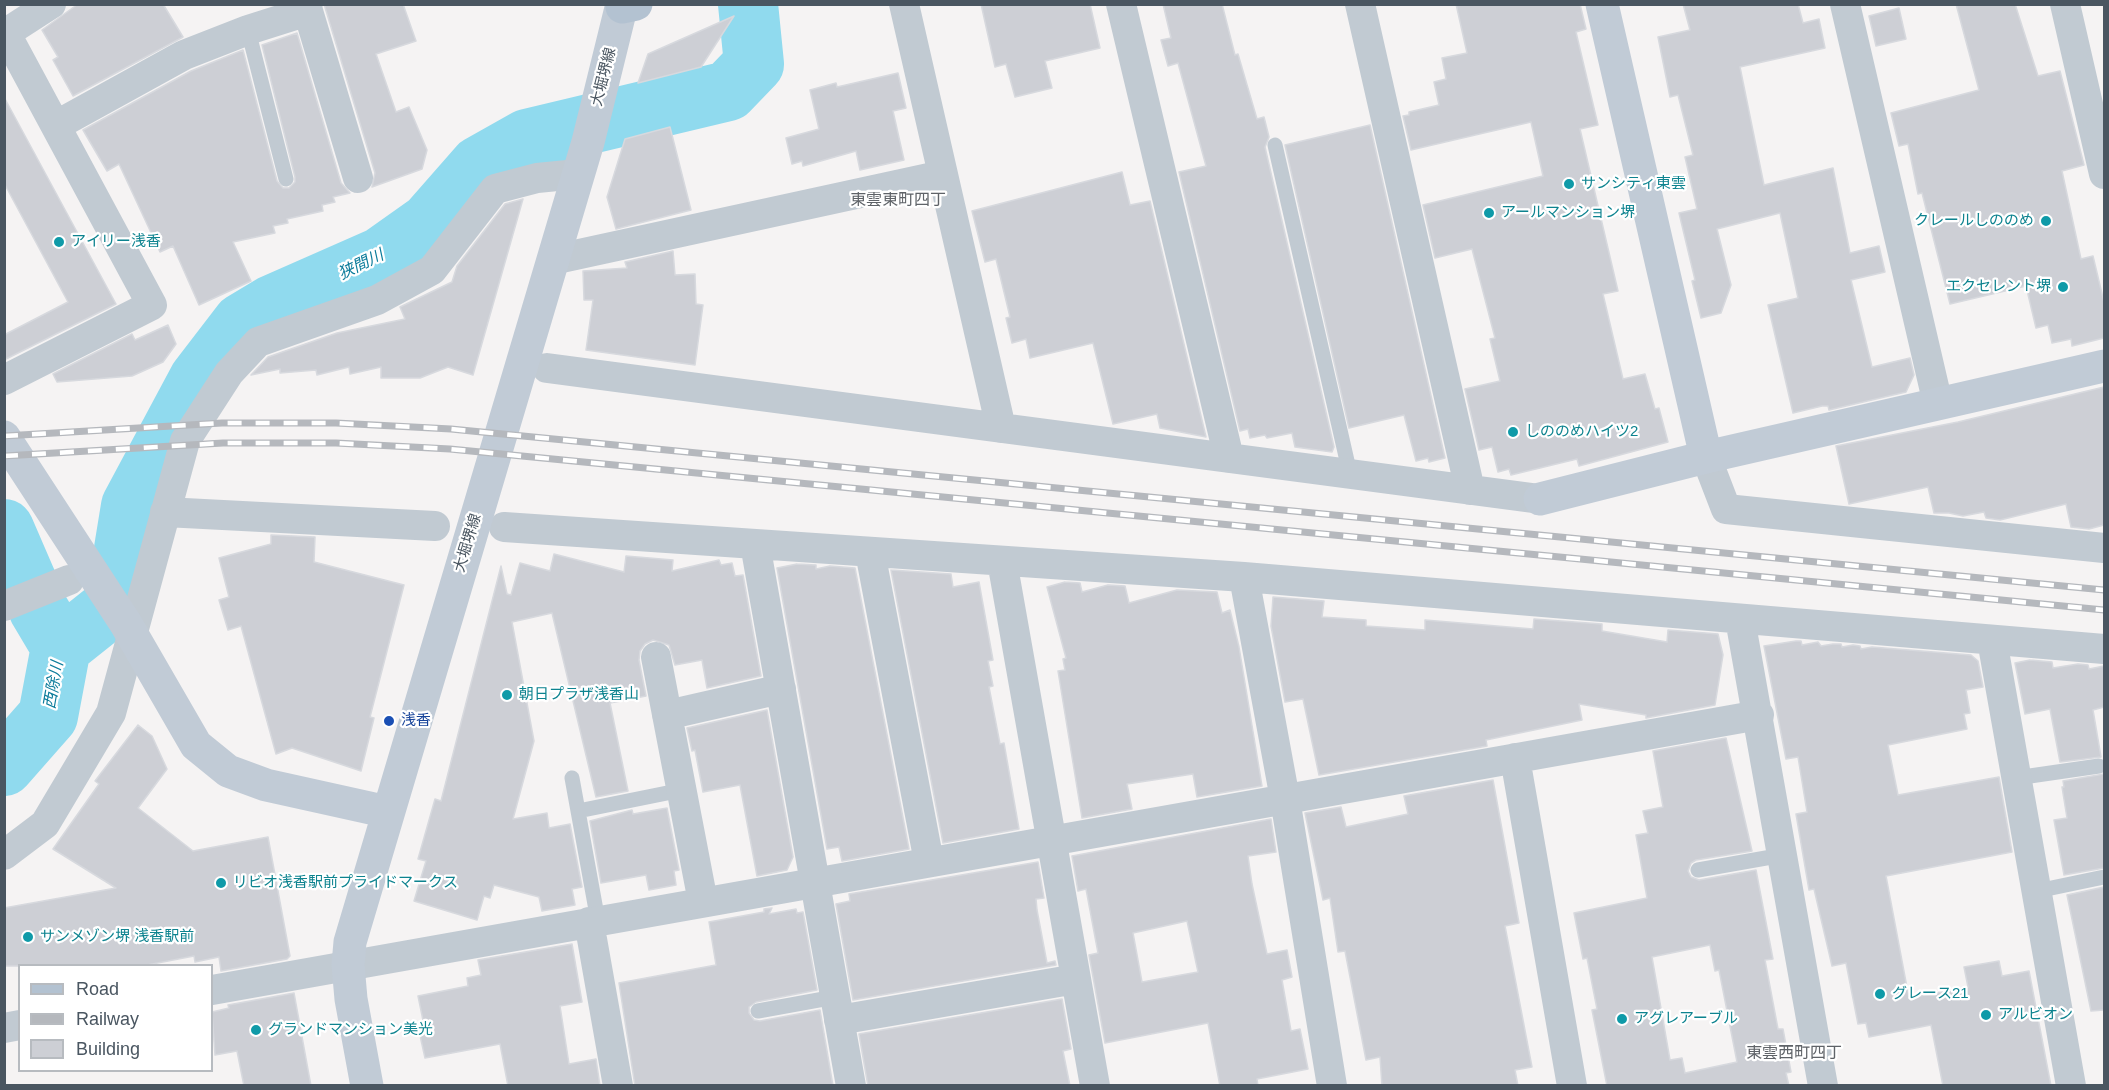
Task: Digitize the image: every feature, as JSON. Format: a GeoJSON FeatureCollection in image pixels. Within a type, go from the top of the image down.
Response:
{"type":"FeatureCollection","features":[{"type":"Feature","properties":{"kind":"street"},"geometry":{"type":"LineString","coordinates":[[4,380],[152,305],[5,32],[51,4]]}},
{"type":"Feature","properties":{"kind":"street"},"geometry":{"type":"LineString","coordinates":[[904,4],[1001,428]]}},
{"type":"Feature","properties":{"kind":"street"},"geometry":{"type":"LineString","coordinates":[[1121,4],[1229,458]]}},
{"type":"Feature","properties":{"kind":"street"},"geometry":{"type":"LineString","coordinates":[[1360,4],[1470,490]]}},
{"type":"Feature","properties":{"kind":"street"},"geometry":{"type":"LineString","coordinates":[[1602,4],[1706,457],[1726,509],[2104,548]]}},
{"type":"Feature","properties":{"kind":"street"},"geometry":{"type":"LineString","coordinates":[[1845,4],[1938,404]]}},
{"type":"Feature","properties":{"kind":"street"},"geometry":{"type":"LineString","coordinates":[[2065,4],[2104,174]]}},
{"type":"Feature","properties":{"kind":"street","name":"大堀堺線"},"geometry":{"type":"LineString","coordinates":[[367,1086],[348,965],[350,942],[588,142],[600,91],[626,5]]}},
{"type":"Feature","properties":{"kind":"street"},"geometry":{"type":"LineString","coordinates":[[57,125],[184,55],[307,8],[358,178]]}},
{"type":"Feature","properties":{"kind":"street"},"geometry":{"type":"LineString","coordinates":[[4,855],[45,824],[111,713],[130,630],[185,441],[229,374],[258,342],[377,300],[432,270],[495,189],[537,178],[578,174]]}},
{"type":"Feature","properties":{"kind":"street"},"geometry":{"type":"LineString","coordinates":[[552,260],[943,175]]}},
{"type":"Feature","properties":{"kind":"street"},"geometry":{"type":"LineString","coordinates":[[547,368],[1540,499],[1706,457],[2104,366]]}},
{"type":"Feature","properties":{"kind":"street"},"geometry":{"type":"LineString","coordinates":[[4,437],[130,630],[196,745],[228,771],[266,785],[388,812]]}},
{"type":"Feature","properties":{"kind":"street"},"geometry":{"type":"LineString","coordinates":[[165,512],[435,526]]}},
{"type":"Feature","properties":{"kind":"street"},"geometry":{"type":"LineString","coordinates":[[504,527],[1244,577],[2104,649]]}},
{"type":"Feature","properties":{"kind":"street"},"geometry":{"type":"LineString","coordinates":[[755,544],[851,1086]]}},
{"type":"Feature","properties":{"kind":"street"},"geometry":{"type":"LineString","coordinates":[[870,552],[929,862]]}},
{"type":"Feature","properties":{"kind":"street"},"geometry":{"type":"LineString","coordinates":[[1002,561],[1095,1086]]}},
{"type":"Feature","properties":{"kind":"street"},"geometry":{"type":"LineString","coordinates":[[1244,577],[1285,799],[1332,1086]]}},
{"type":"Feature","properties":{"kind":"street"},"geometry":{"type":"LineString","coordinates":[[4,606],[69,580]]}},
{"type":"Feature","properties":{"kind":"street"},"geometry":{"type":"LineString","coordinates":[[1740,619],[1759,715],[1823,1086]]}},
{"type":"Feature","properties":{"kind":"street"},"geometry":{"type":"LineString","coordinates":[[1992,640],[2071,1086]]}},
{"type":"Feature","properties":{"kind":"street"},"geometry":{"type":"LineString","coordinates":[[656,657],[703,902]]}},
{"type":"Feature","properties":{"kind":"street"},"geometry":{"type":"LineString","coordinates":[[667,715],[781,689]]}},
{"type":"Feature","properties":{"kind":"street"},"geometry":{"type":"LineString","coordinates":[[213,990],[1759,715]]}},
{"type":"Feature","properties":{"kind":"street"},"geometry":{"type":"LineString","coordinates":[[1515,758],[1572,1086]]}},
{"type":"Feature","properties":{"kind":"street"},"geometry":{"type":"LineString","coordinates":[[593,922],[618,1086]]}},
{"type":"Feature","properties":{"kind":"street"},"geometry":{"type":"LineString","coordinates":[[837,1009],[1076,979]]}},
{"type":"Feature","properties":{"kind":"lane"},"geometry":{"type":"LineString","coordinates":[[248,30],[286,179]]}},
{"type":"Feature","properties":{"kind":"lane"},"geometry":{"type":"LineString","coordinates":[[1275,145],[1350,474]]}},
{"type":"Feature","properties":{"kind":"lane"},"geometry":{"type":"LineString","coordinates":[[2016,777],[2099,766]]}},
{"type":"Feature","properties":{"kind":"lane"},"geometry":{"type":"LineString","coordinates":[[572,778],[593,922]]}},
{"type":"Feature","properties":{"kind":"lane"},"geometry":{"type":"LineString","coordinates":[[578,811],[682,790]]}},
{"type":"Feature","properties":{"kind":"lane"},"geometry":{"type":"LineString","coordinates":[[1698,870],[1783,855]]}},
{"type":"Feature","properties":{"kind":"lane"},"geometry":{"type":"LineString","coordinates":[[2037,891],[2104,878]]}},
{"type":"Feature","properties":{"kind":"lane"},"geometry":{"type":"LineString","coordinates":[[758,1011],[837,1009]]}},
{"type":"Feature","properties":{"kind":"building"},"geometry":{"type":"Polygon","coordinates":[[[78,4],[163,4],[183,37],[73,96],[53,60],[58,57],[42,30],[78,4]]]}},
{"type":"Feature","properties":{"kind":"building"},"geometry":{"type":"Polygon","coordinates":[[[324,4],[403,4],[416,41],[376,54],[396,112],[409,107],[427,150],[422,169],[372,187],[375,173],[324,4]]]}},
{"type":"Feature","properties":{"kind":"building"},"geometry":{"type":"Polygon","coordinates":[[[981,4],[1090,4],[1100,48],[1045,61],[1052,88],[1015,97],[1006,64],[995,67],[981,4]]]}},
{"type":"Feature","properties":{"kind":"building"},"geometry":{"type":"Polygon","coordinates":[[[1163,4],[1222,4],[1235,55],[1238,54],[1257,119],[1264,117],[1269,137],[1265,147],[1334,447],[1332,452],[1295,447],[1292,433],[1267,438],[1265,435],[1250,438],[1248,429],[1240,431],[1179,172],[1206,166],[1178,63],[1168,66],[1161,40],[1171,38],[1163,4]]]}},
{"type":"Feature","properties":{"kind":"building"},"geometry":{"type":"Polygon","coordinates":[[[1456,4],[1580,4],[1586,29],[1576,32],[1598,125],[1580,129],[1618,291],[1603,294],[1623,379],[1645,374],[1655,409],[1659,408],[1668,442],[1579,466],[1577,459],[1511,475],[1509,469],[1498,472],[1492,447],[1479,450],[1465,389],[1500,381],[1490,339],[1495,338],[1472,249],[1435,258],[1423,205],[1543,176],[1531,122],[1411,150],[1403,116],[1409,115],[1409,112],[1439,105],[1434,82],[1446,79],[1442,58],[1467,53],[1456,4]]]}},
{"type":"Feature","properties":{"kind":"building"},"geometry":{"type":"Polygon","coordinates":[[[1683,4],[1798,4],[1803,23],[1819,19],[1825,48],[1740,67],[1764,185],[1833,168],[1850,253],[1879,246],[1885,272],[1851,280],[1872,367],[1910,358],[1914,375],[1906,392],[1829,410],[1828,406],[1822,406],[1793,413],[1768,305],[1798,298],[1780,213],[1717,229],[1731,285],[1721,313],[1701,318],[1692,281],[1695,280],[1679,213],[1697,209],[1685,157],[1693,155],[1678,95],[1670,97],[1658,37],[1690,30],[1683,4]]]}},
{"type":"Feature","properties":{"kind":"building"},"geometry":{"type":"Polygon","coordinates":[[[1956,4],[2015,4],[2038,76],[2060,71],[2084,165],[2062,171],[2081,259],[2093,256],[2104,302],[2104,338],[2072,346],[2071,339],[2052,343],[2048,325],[2036,328],[2026,286],[1950,304],[1922,193],[1918,194],[1908,144],[1899,146],[1891,113],[1979,90],[1956,4]]]}},
{"type":"Feature","properties":{"kind":"building"},"geometry":{"type":"Polygon","coordinates":[[[1899,8],[1906,39],[1876,46],[1869,16],[1899,8]]]}},
{"type":"Feature","properties":{"kind":"building"},"geometry":{"type":"Polygon","coordinates":[[[734,16],[701,67],[638,83],[648,54],[734,16]]]}},
{"type":"Feature","properties":{"kind":"building"},"geometry":{"type":"Polygon","coordinates":[[[297,33],[341,183],[350,193],[333,197],[335,202],[322,205],[323,211],[287,219],[288,223],[273,226],[275,233],[233,242],[251,281],[199,305],[173,246],[160,252],[119,164],[107,171],[83,130],[191,71],[243,50],[277,181],[283,188],[289,188],[295,182],[295,177],[262,45],[297,33]]]}},
{"type":"Feature","properties":{"kind":"building"},"geometry":{"type":"Polygon","coordinates":[[[898,73],[906,108],[893,111],[904,160],[860,170],[856,151],[803,166],[802,161],[792,164],[786,138],[819,129],[810,90],[836,83],[837,87],[898,73]]]}},
{"type":"Feature","properties":{"kind":"building","name":"アイリー浅香"},"geometry":{"type":"Polygon","coordinates":[[[4,97],[116,304],[4,360],[4,335],[68,302],[4,183],[4,97]]]}},
{"type":"Feature","properties":{"kind":"building"},"geometry":{"type":"Polygon","coordinates":[[[1370,125],[1445,458],[1429,462],[1428,458],[1416,461],[1404,415],[1349,428],[1285,145],[1370,125]]]}},
{"type":"Feature","properties":{"kind":"building"},"geometry":{"type":"Polygon","coordinates":[[[670,127],[691,210],[616,229],[607,197],[625,139],[670,127]]]}},
{"type":"Feature","properties":{"kind":"building"},"geometry":{"type":"Polygon","coordinates":[[[1122,172],[1130,205],[1150,201],[1206,437],[1160,428],[1157,414],[1113,424],[1093,343],[1030,358],[1026,339],[1012,343],[1006,318],[1010,317],[996,259],[985,262],[972,211],[1122,172]]]}},
{"type":"Feature","properties":{"kind":"building"},"geometry":{"type":"Polygon","coordinates":[[[523,199],[473,375],[448,367],[420,378],[381,378],[381,367],[350,374],[349,367],[317,375],[316,370],[280,373],[280,369],[251,375],[268,357],[337,333],[405,319],[400,307],[452,282],[457,266],[505,204],[523,199]]]}},
{"type":"Feature","properties":{"kind":"building"},"geometry":{"type":"Polygon","coordinates":[[[673,251],[675,275],[695,274],[696,304],[703,305],[695,365],[586,350],[593,300],[584,300],[583,271],[627,268],[625,262],[673,251]]]}},
{"type":"Feature","properties":{"kind":"building"},"geometry":{"type":"Polygon","coordinates":[[[168,325],[176,344],[163,362],[132,376],[57,382],[53,374],[132,334],[135,340],[168,325]]]}},
{"type":"Feature","properties":{"kind":"building"},"geometry":{"type":"Polygon","coordinates":[[[2104,387],[2104,525],[2089,529],[2071,527],[2066,504],[2000,520],[1986,518],[1984,512],[1963,516],[1934,513],[1928,487],[1849,504],[1836,446],[1958,422],[2104,387]]]}},
{"type":"Feature","properties":{"kind":"building"},"geometry":{"type":"Polygon","coordinates":[[[271,535],[315,537],[314,562],[404,585],[370,717],[374,718],[361,771],[292,748],[276,754],[241,626],[228,630],[219,600],[229,597],[219,558],[271,544],[271,535]]]}},
{"type":"Feature","properties":{"kind":"building"},"geometry":{"type":"Polygon","coordinates":[[[554,554],[624,572],[626,556],[673,560],[672,571],[719,560],[721,565],[732,563],[735,576],[743,575],[761,676],[707,688],[702,660],[675,665],[669,645],[653,640],[645,644],[640,651],[639,660],[646,696],[610,703],[628,791],[596,797],[552,613],[512,622],[534,741],[513,819],[547,813],[549,828],[570,824],[582,887],[572,889],[575,905],[542,911],[539,897],[494,885],[490,898],[484,896],[477,920],[414,901],[426,861],[418,859],[435,799],[441,801],[501,566],[507,594],[511,595],[520,563],[550,571],[554,554]]]}},
{"type":"Feature","properties":{"kind":"building"},"geometry":{"type":"Polygon","coordinates":[[[797,564],[816,565],[816,569],[830,566],[855,568],[909,849],[842,861],[839,847],[827,849],[777,568],[797,564]]]}},
{"type":"Feature","properties":{"kind":"building"},"geometry":{"type":"Polygon","coordinates":[[[891,570],[951,574],[953,587],[979,582],[993,660],[988,661],[993,686],[989,687],[1000,744],[1004,743],[1019,829],[943,843],[891,570]]]}},
{"type":"Feature","properties":{"kind":"building"},"geometry":{"type":"Polygon","coordinates":[[[1065,582],[1080,583],[1082,592],[1108,585],[1125,586],[1129,603],[1177,590],[1217,592],[1222,613],[1230,610],[1239,647],[1262,786],[1197,797],[1193,774],[1127,784],[1132,809],[1082,818],[1058,671],[1065,670],[1063,659],[1066,658],[1047,587],[1065,582]]]}},
{"type":"Feature","properties":{"kind":"building"},"geometry":{"type":"Polygon","coordinates":[[[1273,597],[1324,601],[1322,617],[1366,620],[1366,626],[1425,630],[1425,620],[1533,629],[1534,619],[1602,624],[1602,631],[1667,642],[1668,630],[1718,634],[1723,655],[1715,705],[1646,718],[1646,715],[1579,704],[1582,720],[1486,740],[1487,746],[1319,775],[1303,699],[1285,702],[1271,626],[1273,597]]]}},
{"type":"Feature","properties":{"kind":"building"},"geometry":{"type":"Polygon","coordinates":[[[1801,641],[1802,645],[1818,642],[1821,646],[1841,644],[1842,647],[1860,646],[1861,649],[1872,647],[1971,655],[1978,661],[1983,687],[1966,690],[1970,713],[1964,714],[1967,729],[1888,745],[1898,795],[1999,777],[2012,852],[1886,876],[1909,998],[1968,987],[1964,967],[1999,961],[2002,976],[2029,971],[2051,1086],[1943,1086],[1931,1025],[1869,1037],[1866,1023],[1858,1024],[1846,963],[1832,966],[1814,889],[1809,890],[1796,814],[1807,812],[1798,757],[1786,759],[1764,646],[1801,641]]]}},
{"type":"Feature","properties":{"kind":"building"},"geometry":{"type":"Polygon","coordinates":[[[2030,660],[2052,662],[2053,668],[2078,664],[2088,665],[2089,669],[2104,666],[2104,707],[2093,710],[2101,757],[2060,762],[2050,709],[2025,714],[2015,663],[2030,660]]]}},
{"type":"Feature","properties":{"kind":"building"},"geometry":{"type":"Polygon","coordinates":[[[767,710],[793,857],[787,870],[757,876],[740,785],[703,792],[695,750],[692,751],[687,728],[767,710]]]}},
{"type":"Feature","properties":{"kind":"building"},"geometry":{"type":"Polygon","coordinates":[[[138,725],[152,736],[167,769],[138,808],[193,851],[268,837],[290,956],[287,959],[221,971],[219,957],[195,962],[194,956],[152,964],[18,964],[18,966],[4,966],[4,908],[116,888],[53,849],[99,784],[95,781],[138,725]]]}},
{"type":"Feature","properties":{"kind":"building"},"geometry":{"type":"Polygon","coordinates":[[[1726,738],[1752,851],[1696,860],[1691,863],[1688,871],[1691,877],[1699,880],[1756,870],[1773,959],[1765,960],[1778,1029],[1783,1029],[1791,1072],[1786,1073],[1789,1086],[1607,1086],[1592,1010],[1597,1009],[1587,958],[1583,959],[1574,913],[1647,898],[1636,835],[1648,833],[1643,811],[1663,807],[1653,751],[1726,738]],[[1710,945],[1652,957],[1670,1060],[1682,1058],[1685,1073],[1737,1062],[1719,970],[1715,971],[1710,945]]]}},
{"type":"Feature","properties":{"kind":"building"},"geometry":{"type":"Polygon","coordinates":[[[2104,774],[2104,868],[2064,875],[2054,820],[2067,818],[2063,781],[2104,774]]]}},
{"type":"Feature","properties":{"kind":"building"},"geometry":{"type":"Polygon","coordinates":[[[1493,780],[1519,923],[1505,926],[1532,1067],[1515,1070],[1518,1086],[1382,1086],[1380,1057],[1366,1060],[1345,951],[1338,952],[1330,898],[1323,900],[1305,813],[1341,807],[1346,827],[1408,814],[1404,796],[1493,780]]]}},
{"type":"Feature","properties":{"kind":"building"},"geometry":{"type":"Polygon","coordinates":[[[667,808],[679,870],[674,871],[676,885],[649,890],[646,875],[601,883],[590,821],[632,810],[633,814],[667,808]]]}},
{"type":"Feature","properties":{"kind":"building"},"geometry":{"type":"Polygon","coordinates":[[[1271,819],[1276,852],[1248,856],[1252,884],[1267,954],[1287,950],[1292,977],[1282,980],[1291,1031],[1300,1029],[1308,1069],[1257,1079],[1258,1086],[1220,1086],[1208,1023],[1105,1043],[1089,955],[1098,953],[1086,889],[1078,891],[1072,856],[1271,819]],[[1187,921],[1133,933],[1142,982],[1198,972],[1187,921]]]}},
{"type":"Feature","properties":{"kind":"building"},"geometry":{"type":"Polygon","coordinates":[[[1038,862],[1044,898],[1036,899],[1037,910],[1047,963],[1055,961],[1056,965],[853,1000],[836,904],[850,901],[849,894],[1038,862]]]}},
{"type":"Feature","properties":{"kind":"building"},"geometry":{"type":"Polygon","coordinates":[[[2104,887],[2104,1010],[2091,1011],[2067,895],[2104,887]]]}},
{"type":"Feature","properties":{"kind":"building"},"geometry":{"type":"Polygon","coordinates":[[[772,908],[769,914],[796,909],[797,913],[803,912],[817,990],[756,1002],[749,1007],[749,1013],[754,1020],[760,1021],[820,1010],[833,1086],[635,1086],[619,983],[716,965],[709,922],[764,912],[764,909],[772,908]]]}},
{"type":"Feature","properties":{"kind":"building"},"geometry":{"type":"Polygon","coordinates":[[[572,944],[582,1002],[560,1006],[569,1064],[596,1059],[600,1086],[508,1086],[500,1044],[425,1058],[419,1031],[425,1030],[418,996],[468,986],[467,978],[481,975],[478,960],[572,944]]]}},
{"type":"Feature","properties":{"kind":"building","name":"グランドマンション美光"},"geometry":{"type":"Polygon","coordinates":[[[294,993],[311,1086],[244,1086],[237,1051],[215,1055],[213,1012],[229,1008],[228,1005],[294,993]]]}},
{"type":"Feature","properties":{"kind":"building"},"geometry":{"type":"Polygon","coordinates":[[[1062,999],[1071,1049],[1063,1051],[1070,1086],[868,1086],[859,1034],[1062,999]]]}},
{"type":"Feature","properties":{"kind":"waterway","name":"狭間川"},"geometry":{"type":"LineString","coordinates":[[61,647],[115,604],[131,506],[199,379],[242,323],[272,305],[381,257],[429,223],[479,166],[527,139],[728,91],[754,64],[748,4]]}},
{"type":"Feature","properties":{"kind":"waterway","name":"西除川"},"geometry":{"type":"LineString","coordinates":[[4,529],[39,610],[61,647],[48,716],[4,766]]}},
{"type":"Feature","properties":{"kind":"railway"},"geometry":{"type":"LineString","coordinates":[[4,436],[222,423],[336,423],[451,429],[2104,590]]}},
{"type":"Feature","properties":{"kind":"railway"},"geometry":{"type":"LineString","coordinates":[[4,456],[223,443],[336,443],[450,449],[2104,610]]}},
{"type":"Feature","properties":{"kind":"place","name":"サンシティ東雲"},"geometry":{"type":"Point","coordinates":[1569,184]}},
{"type":"Feature","properties":{"kind":"place","name":"アールマンション堺"},"geometry":{"type":"Point","coordinates":[1489,213]}},
{"type":"Feature","properties":{"kind":"place","name":"クレールしののめ"},"geometry":{"type":"Point","coordinates":[2046,221]}},
{"type":"Feature","properties":{"kind":"place","name":"アイリー浅香"},"geometry":{"type":"Point","coordinates":[59,242]}},
{"type":"Feature","properties":{"kind":"place","name":"エクセレント堺"},"geometry":{"type":"Point","coordinates":[2063,287]}},
{"type":"Feature","properties":{"kind":"place","name":"しののめハイツ2"},"geometry":{"type":"Point","coordinates":[1513,432]}},
{"type":"Feature","properties":{"kind":"place","name":"朝日プラザ浅香山"},"geometry":{"type":"Point","coordinates":[507,695]}},
{"type":"Feature","properties":{"kind":"place","name":"浅香"},"geometry":{"type":"Point","coordinates":[389,721]}},
{"type":"Feature","properties":{"kind":"place","name":"リビオ浅香駅前プライドマークス"},"geometry":{"type":"Point","coordinates":[221,883]}},
{"type":"Feature","properties":{"kind":"place","name":"サンメゾン堺 浅香駅前"},"geometry":{"type":"Point","coordinates":[28,937]}},
{"type":"Feature","properties":{"kind":"place","name":"グレース21"},"geometry":{"type":"Point","coordinates":[1880,994]}},
{"type":"Feature","properties":{"kind":"place","name":"アルビオン"},"geometry":{"type":"Point","coordinates":[1986,1015]}},
{"type":"Feature","properties":{"kind":"place","name":"アグレアーブル"},"geometry":{"type":"Point","coordinates":[1622,1019]}},
{"type":"Feature","properties":{"kind":"place","name":"グランドマンション美光"},"geometry":{"type":"Point","coordinates":[256,1030]}},
{"type":"Feature","properties":{"kind":"district","name":"東雲東町四丁"},"geometry":{"type":"Point","coordinates":[898,201]}},
{"type":"Feature","properties":{"kind":"district","name":"東雲西町四丁"},"geometry":{"type":"Point","coordinates":[1794,1054]}}]}
